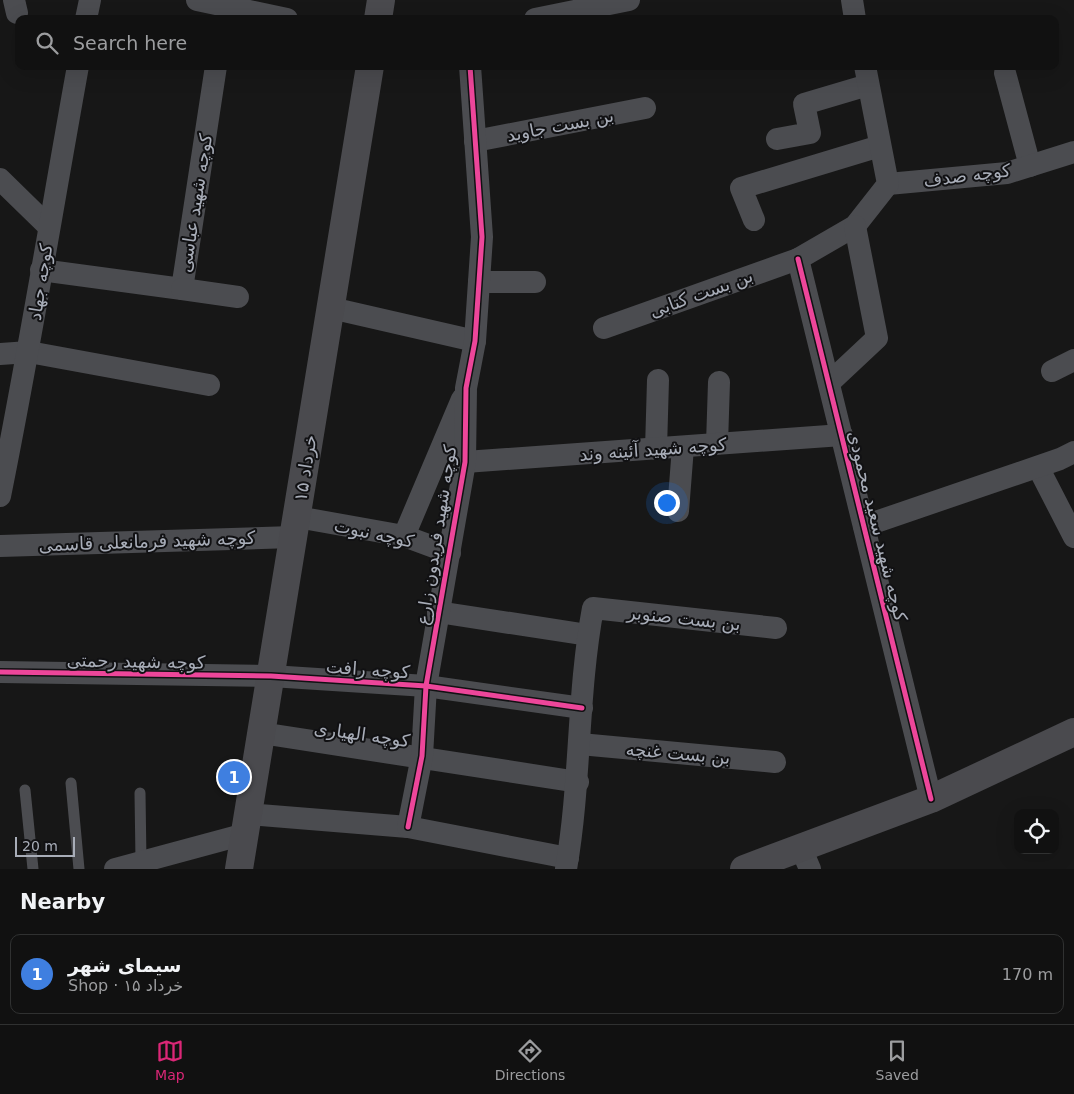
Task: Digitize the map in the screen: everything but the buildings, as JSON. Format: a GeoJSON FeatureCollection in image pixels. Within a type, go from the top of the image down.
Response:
{"type":"FeatureCollection","features":[{"type":"Feature","properties":{"kind":"main road"},"geometry":{"type":"LineString","coordinates":[[379,15],[381,0]]}},
{"type":"Feature","properties":{"kind":"main road","name":"۱۵ خرداد"},"geometry":{"type":"LineString","coordinates":[[239,869],[369,70]]}},
{"type":"Feature","properties":{"kind":"main road"},"geometry":{"type":"LineString","coordinates":[[744,869],[806,858],[1074,732]]}},
{"type":"Feature","properties":{"kind":"street"},"geometry":{"type":"LineString","coordinates":[[87,15],[90,0]]}},
{"type":"Feature","properties":{"kind":"street"},"geometry":{"type":"LineString","coordinates":[[198,0],[224,12],[251,15]]}},
{"type":"Feature","properties":{"kind":"street"},"geometry":{"type":"LineString","coordinates":[[555,15],[629,0]]}},
{"type":"Feature","properties":{"kind":"street"},"geometry":{"type":"LineString","coordinates":[[852,0],[854,15]]}},
{"type":"Feature","properties":{"kind":"street","name":"کوچه جهاد"},"geometry":{"type":"LineString","coordinates":[[0,496],[29,352],[41,270],[77,70]]}},
{"type":"Feature","properties":{"kind":"street","name":"کوچه شهید عباسی"},"geometry":{"type":"LineString","coordinates":[[41,270],[182,289],[215,70]]}},
{"type":"Feature","properties":{"kind":"street","name":"کوچه شهید فریدون زارع"},"geometry":{"type":"LineString","coordinates":[[408,827],[422,756],[426,686],[465,462],[466,388],[475,341],[482,237],[470,70]]}},
{"type":"Feature","properties":{"kind":"street"},"geometry":{"type":"LineString","coordinates":[[1005,73],[1030,166]]}},
{"type":"Feature","properties":{"kind":"street"},"geometry":{"type":"LineString","coordinates":[[777,139],[810,133],[804,104],[866,76],[888,184],[855,226],[877,338],[829,383]]}},
{"type":"Feature","properties":{"kind":"street","name":"بن بست جاوید"},"geometry":{"type":"LineString","coordinates":[[476,141],[645,108]]}},
{"type":"Feature","properties":{"kind":"street"},"geometry":{"type":"LineString","coordinates":[[754,220],[741,188],[880,146]]}},
{"type":"Feature","properties":{"kind":"street","name":"کوچه صدف"},"geometry":{"type":"LineString","coordinates":[[888,184],[1007,173],[1074,152]]}},
{"type":"Feature","properties":{"kind":"street"},"geometry":{"type":"LineString","coordinates":[[0,179],[49,227]]}},
{"type":"Feature","properties":{"kind":"street","name":"بن بست کتابی"},"geometry":{"type":"LineString","coordinates":[[604,328],[798,259],[855,226]]}},
{"type":"Feature","properties":{"kind":"street","name":"کوچه شهید سعید محمودی"},"geometry":{"type":"LineString","coordinates":[[798,259],[931,799]]}},
{"type":"Feature","properties":{"kind":"street"},"geometry":{"type":"LineString","coordinates":[[479,282],[535,282]]}},
{"type":"Feature","properties":{"kind":"street"},"geometry":{"type":"LineString","coordinates":[[182,289],[238,297]]}},
{"type":"Feature","properties":{"kind":"street"},"geometry":{"type":"LineString","coordinates":[[331,308],[475,341]]}},
{"type":"Feature","properties":{"kind":"street"},"geometry":{"type":"LineString","coordinates":[[0,354],[29,352],[208,385]]}},
{"type":"Feature","properties":{"kind":"street"},"geometry":{"type":"LineString","coordinates":[[1052,371],[1074,360]]}},
{"type":"Feature","properties":{"kind":"street"},"geometry":{"type":"LineString","coordinates":[[656,448],[658,380]]}},
{"type":"Feature","properties":{"kind":"street"},"geometry":{"type":"LineString","coordinates":[[717,444],[719,382]]}},
{"type":"Feature","properties":{"kind":"street","name":"کوچه شهید فریدون زارع"},"geometry":{"type":"LineString","coordinates":[[404,536],[466,388]]}},
{"type":"Feature","properties":{"kind":"street","name":"کوچه شهید آئینه وند"},"geometry":{"type":"LineString","coordinates":[[465,462],[842,435]]}},
{"type":"Feature","properties":{"kind":"street"},"geometry":{"type":"LineString","coordinates":[[678,511],[683,447]]}},
{"type":"Feature","properties":{"kind":"street"},"geometry":{"type":"LineString","coordinates":[[864,526],[1038,467],[1074,452]]}},
{"type":"Feature","properties":{"kind":"street"},"geometry":{"type":"LineString","coordinates":[[1038,467],[1074,538]]}},
{"type":"Feature","properties":{"kind":"street","name":"کوچه نبوت"},"geometry":{"type":"LineString","coordinates":[[295,527],[404,536],[450,554]]}},
{"type":"Feature","properties":{"kind":"street","name":"کوچه شهید فرمانعلی قاسمی"},"geometry":{"type":"LineString","coordinates":[[0,546],[295,527]]}},
{"type":"Feature","properties":{"kind":"street","name":"بن بست صنوبر"},"geometry":{"type":"LineString","coordinates":[[588,635],[592,608],[776,628]]}},
{"type":"Feature","properties":{"kind":"street"},"geometry":{"type":"LineString","coordinates":[[114,869],[246,824],[408,827],[567,864],[578,782],[588,635],[438,612]]}},
{"type":"Feature","properties":{"kind":"street","name":"کوچه شهید رحمتی"},"geometry":{"type":"LineString","coordinates":[[0,672],[271,676]]}},
{"type":"Feature","properties":{"kind":"street","name":"کوچه رافت"},"geometry":{"type":"LineString","coordinates":[[271,676],[426,686],[582,708]]}},
{"type":"Feature","properties":{"kind":"street","name":"کوچه الهیاری"},"geometry":{"type":"LineString","coordinates":[[261,733],[422,756],[578,782]]}},
{"type":"Feature","properties":{"kind":"street","name":"بن بست غنچه"},"geometry":{"type":"LineString","coordinates":[[580,744],[775,762]]}},
{"type":"Feature","properties":{"kind":"lane"},"geometry":{"type":"LineString","coordinates":[[71,783],[79,869]]}},
{"type":"Feature","properties":{"kind":"lane"},"geometry":{"type":"LineString","coordinates":[[25,790],[33,869]]}},
{"type":"Feature","properties":{"kind":"lane"},"geometry":{"type":"LineString","coordinates":[[140,793],[141,861]]}},
{"type":"Feature","properties":{"kind":"cycle path"},"geometry":{"type":"LineString","coordinates":[[408,827],[422,756],[426,686],[465,462],[466,388],[475,341],[482,237],[470,70]]}},
{"type":"Feature","properties":{"kind":"cycle path"},"geometry":{"type":"LineString","coordinates":[[798,259],[931,799]]}},
{"type":"Feature","properties":{"kind":"cycle path"},"geometry":{"type":"LineString","coordinates":[[0,672],[271,676],[426,686],[582,708]]}},
{"type":"Feature","properties":{"kind":"place","name":"سیمای شهر"},"geometry":{"type":"Point","coordinates":[234,777]}}]}
